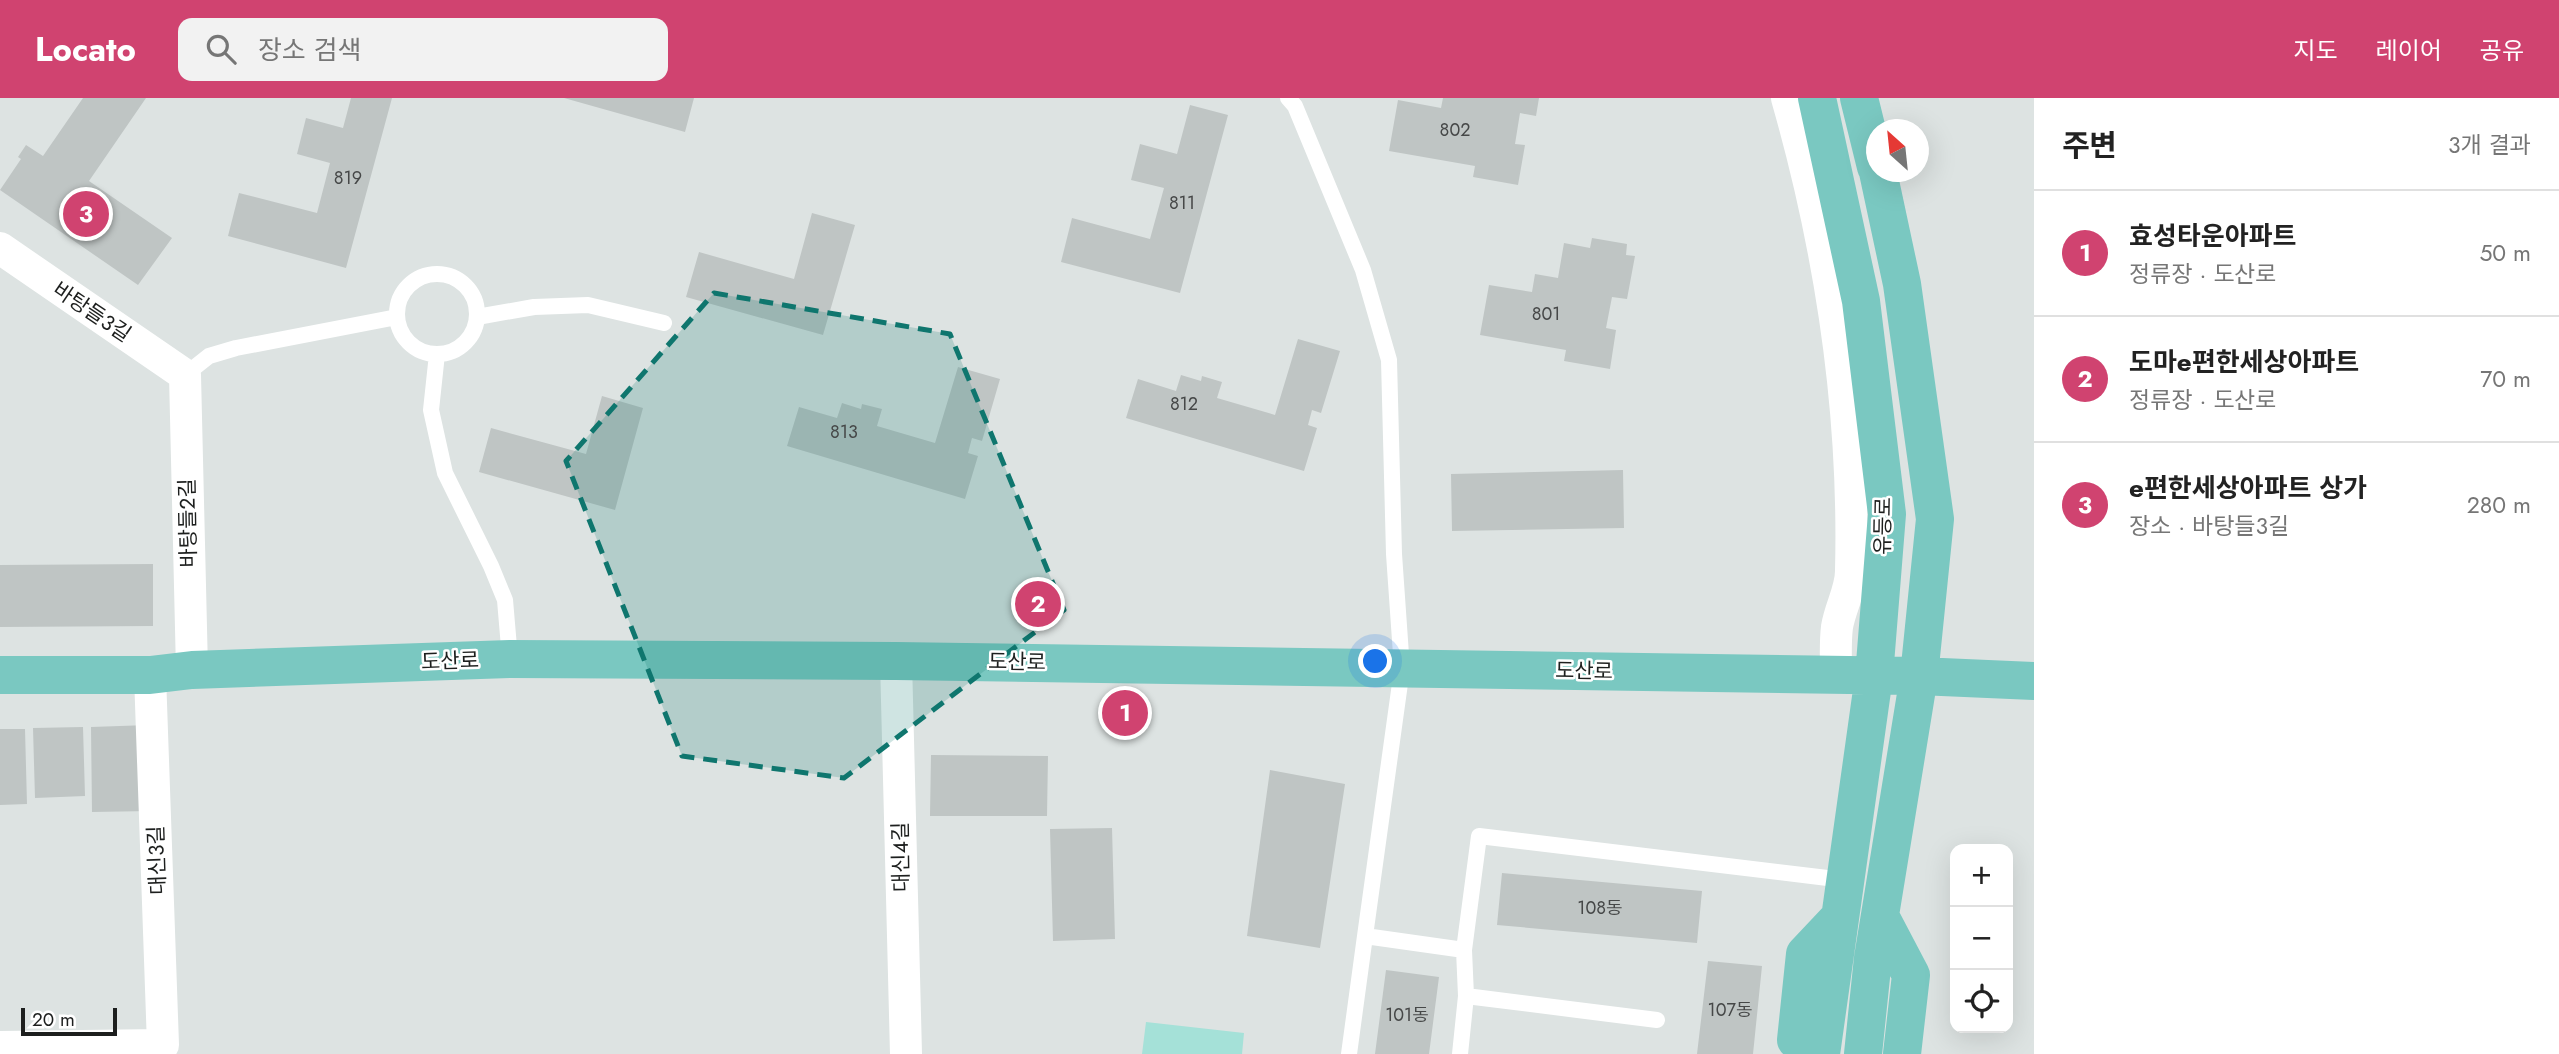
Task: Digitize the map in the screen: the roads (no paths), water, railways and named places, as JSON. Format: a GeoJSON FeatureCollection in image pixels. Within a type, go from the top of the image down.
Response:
{"type":"FeatureCollection","features":[{"type":"Feature","properties":{"kind":"main road","name":"유등로"},"geometry":{"type":"LineString","coordinates":[[1817,98],[1861,301],[1886,514],[1874,676],[1832,956],[1821,1054]]}},
{"type":"Feature","properties":{"kind":"main road"},"geometry":{"type":"LineString","coordinates":[[1859,98],[1866,126]]}},
{"type":"Feature","properties":{"kind":"main road"},"geometry":{"type":"LineString","coordinates":[[1863,1054],[1880,916],[1927,677],[1935,519],[1902,284],[1880,182]]}},
{"type":"Feature","properties":{"kind":"main road","name":"도산로"},"geometry":{"type":"LineString","coordinates":[[0,675],[150,675],[192,670],[510,659],[1402,668],[2034,681]]}},
{"type":"Feature","properties":{"kind":"main road"},"geometry":{"type":"LineString","coordinates":[[1880,916],[1911,975],[1902,1054]]}},
{"type":"Feature","properties":{"kind":"main road"},"geometry":{"type":"LineString","coordinates":[[1794,1054],[1805,954],[1838,919]]}},
{"type":"Feature","properties":{"kind":"street"},"geometry":{"type":"LineString","coordinates":[[1787,98],[1806,163],[1835,306],[1851,454],[1851,575],[1837,628],[1836,675]]}},
{"type":"Feature","properties":{"kind":"street","name":"바탕들3길"},"geometry":{"type":"LineString","coordinates":[[0,248],[185,375]]}},
{"type":"Feature","properties":{"kind":"street","name":"바탕들2길"},"geometry":{"type":"LineString","coordinates":[[185,375],[192,670]]}},
{"type":"Feature","properties":{"kind":"street","name":"대신4길"},"geometry":{"type":"LineString","coordinates":[[896,661],[906,1054]]}},
{"type":"Feature","properties":{"kind":"street","name":"대신3길"},"geometry":{"type":"LineString","coordinates":[[0,1046],[163,1045],[150,675]]}},
{"type":"Feature","properties":{"kind":"lane"},"geometry":{"type":"LineString","coordinates":[[1289,98],[1295,106],[1363,270],[1389,360],[1394,554],[1402,668],[1349,1054]]}},
{"type":"Feature","properties":{"kind":"lane"},"geometry":{"type":"LineString","coordinates":[[424,276],[450,276],[462,282],[471,292],[477,317],[474,330],[467,341],[457,349],[437,354],[418,349],[407,341],[400,330],[398,304],[412,282],[424,276]]}},
{"type":"Feature","properties":{"kind":"lane"},"geometry":{"type":"LineString","coordinates":[[477,317],[534,307],[587,305],[664,323]]}},
{"type":"Feature","properties":{"kind":"lane"},"geometry":{"type":"LineString","coordinates":[[185,375],[209,356],[236,348],[397,317]]}},
{"type":"Feature","properties":{"kind":"lane"},"geometry":{"type":"LineString","coordinates":[[437,354],[431,410],[445,473],[505,600],[510,659]]}},
{"type":"Feature","properties":{"kind":"lane"},"geometry":{"type":"LineString","coordinates":[[1460,1054],[1466,996],[1464,950],[1479,835],[1844,880]]}},
{"type":"Feature","properties":{"kind":"lane"},"geometry":{"type":"LineString","coordinates":[[1365,936],[1464,950]]}},
{"type":"Feature","properties":{"kind":"lane"},"geometry":{"type":"LineString","coordinates":[[1466,996],[1657,1020]]}},
{"type":"Feature","properties":{"kind":"place","name":"e편한세상아파트 상가"},"geometry":{"type":"Point","coordinates":[86,214]}},
{"type":"Feature","properties":{"kind":"place","name":"도마e편한세상아파트"},"geometry":{"type":"Point","coordinates":[1038,604]}},
{"type":"Feature","properties":{"kind":"place","name":"효성타운아파트"},"geometry":{"type":"Point","coordinates":[1125,713]}}]}
